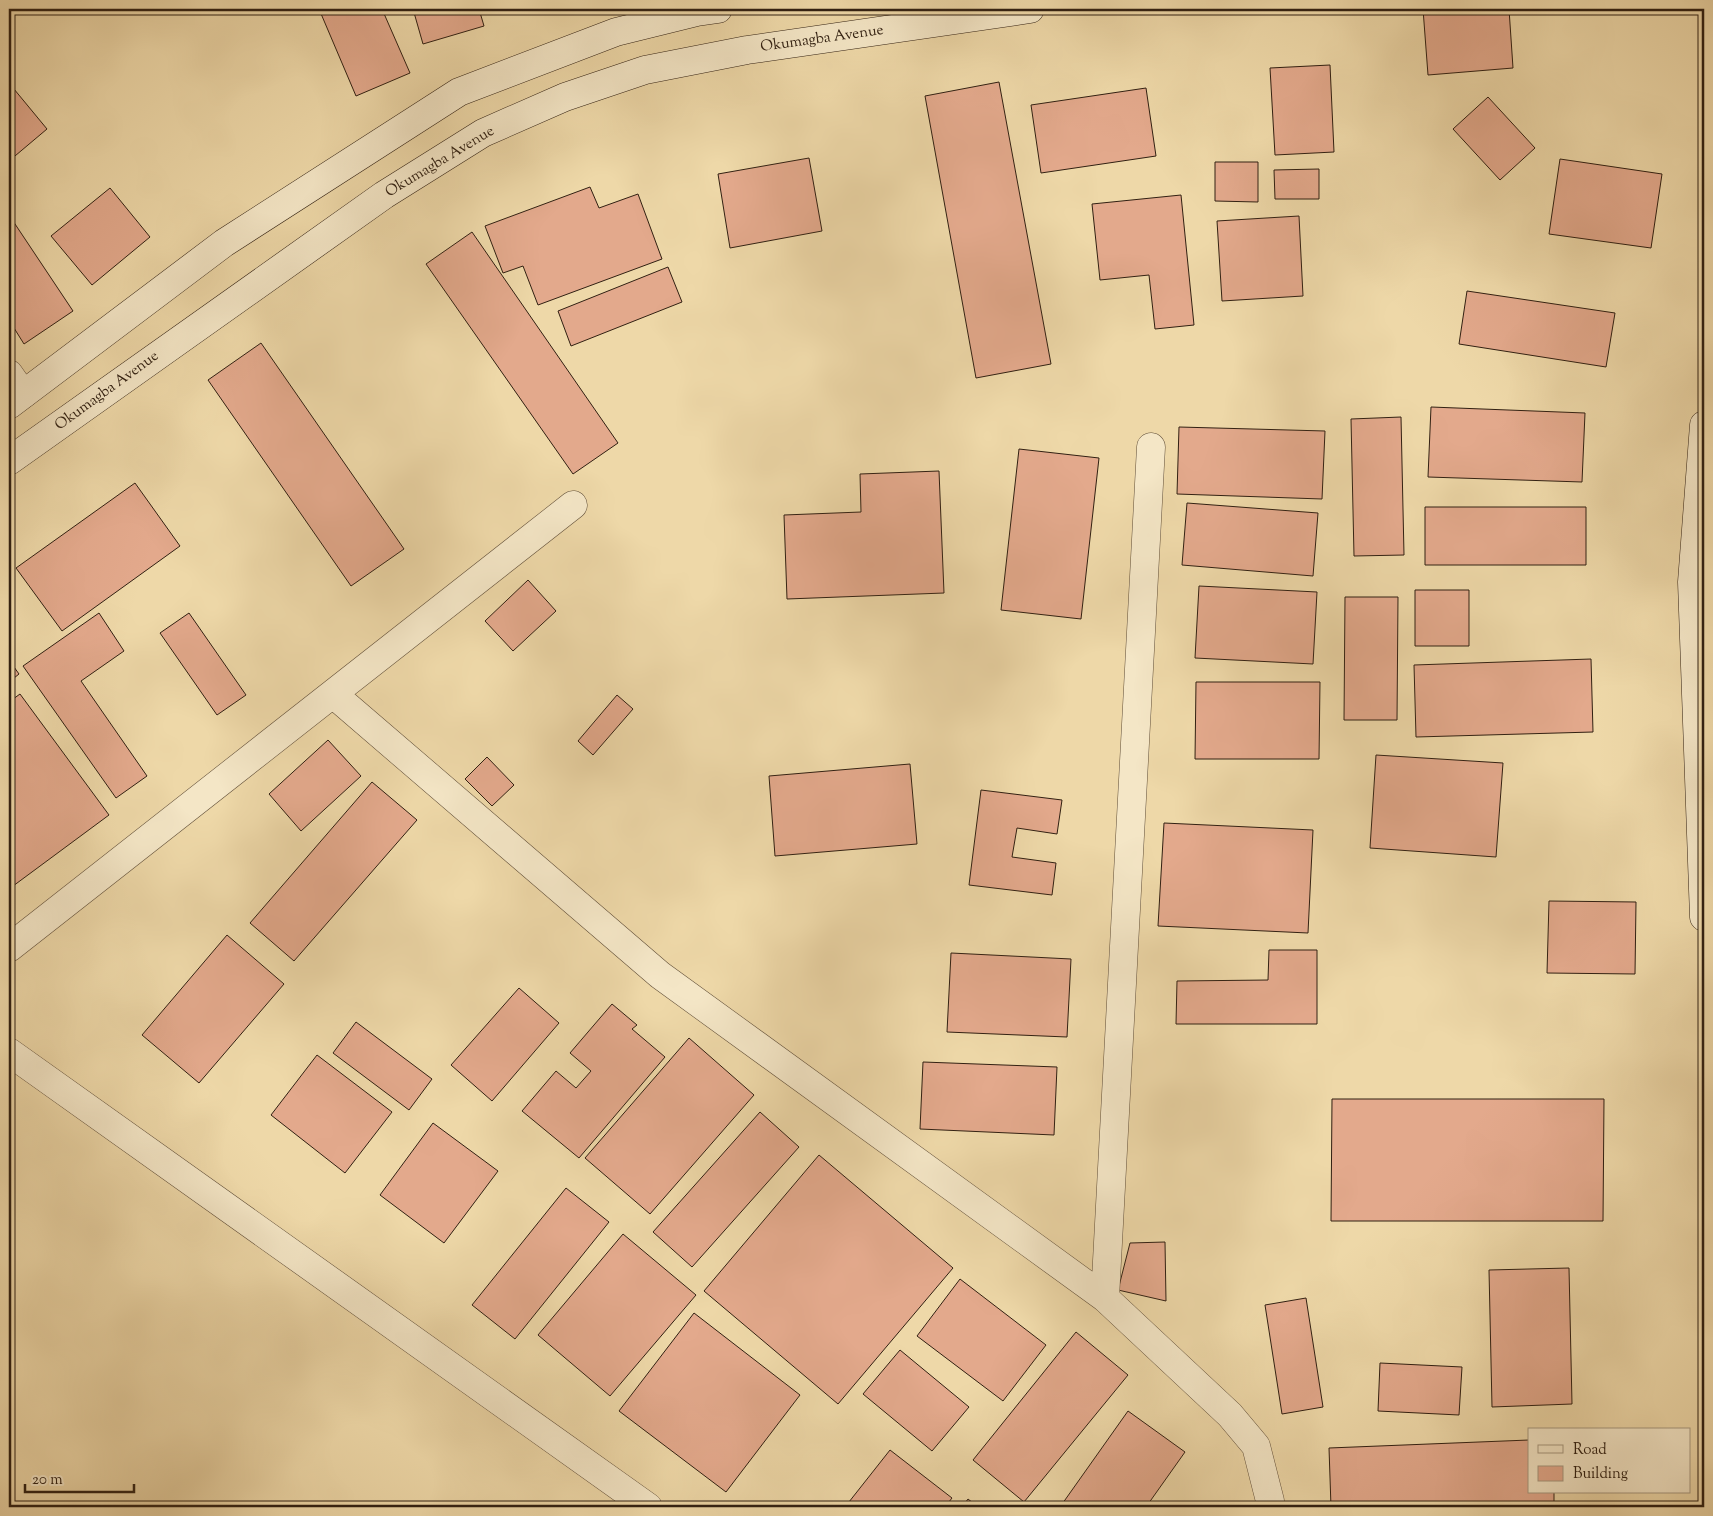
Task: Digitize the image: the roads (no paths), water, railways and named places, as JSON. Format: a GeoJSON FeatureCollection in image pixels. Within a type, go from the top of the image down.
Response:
{"type":"FeatureCollection","features":[{"type":"Feature","properties":{"kind":"street"},"geometry":{"type":"LineString","coordinates":[[14,391],[224,243],[458,92],[616,32],[697,12],[718,9]]}},
{"type":"Feature","properties":{"kind":"street","name":"Okumagba Avenue"},"geometry":{"type":"LineString","coordinates":[[9,462],[384,195],[483,133],[565,97],[644,70],[747,50],[1030,9]]}},
{"type":"Feature","properties":{"kind":"street"},"geometry":{"type":"LineString","coordinates":[[1704,425],[1692,582],[1704,917]]}},
{"type":"Feature","properties":{"kind":"street"},"geometry":{"type":"LineString","coordinates":[[1106,1298],[1151,447]]}},
{"type":"Feature","properties":{"kind":"street"},"geometry":{"type":"LineString","coordinates":[[9,948],[573,505]]}},
{"type":"Feature","properties":{"kind":"street"},"geometry":{"type":"LineString","coordinates":[[333,694],[660,975],[1106,1298],[1230,1415],[1256,1446],[1270,1507]]}},
{"type":"Feature","properties":{"kind":"street"},"geometry":{"type":"LineString","coordinates":[[9,1052],[648,1507]]}}]}
